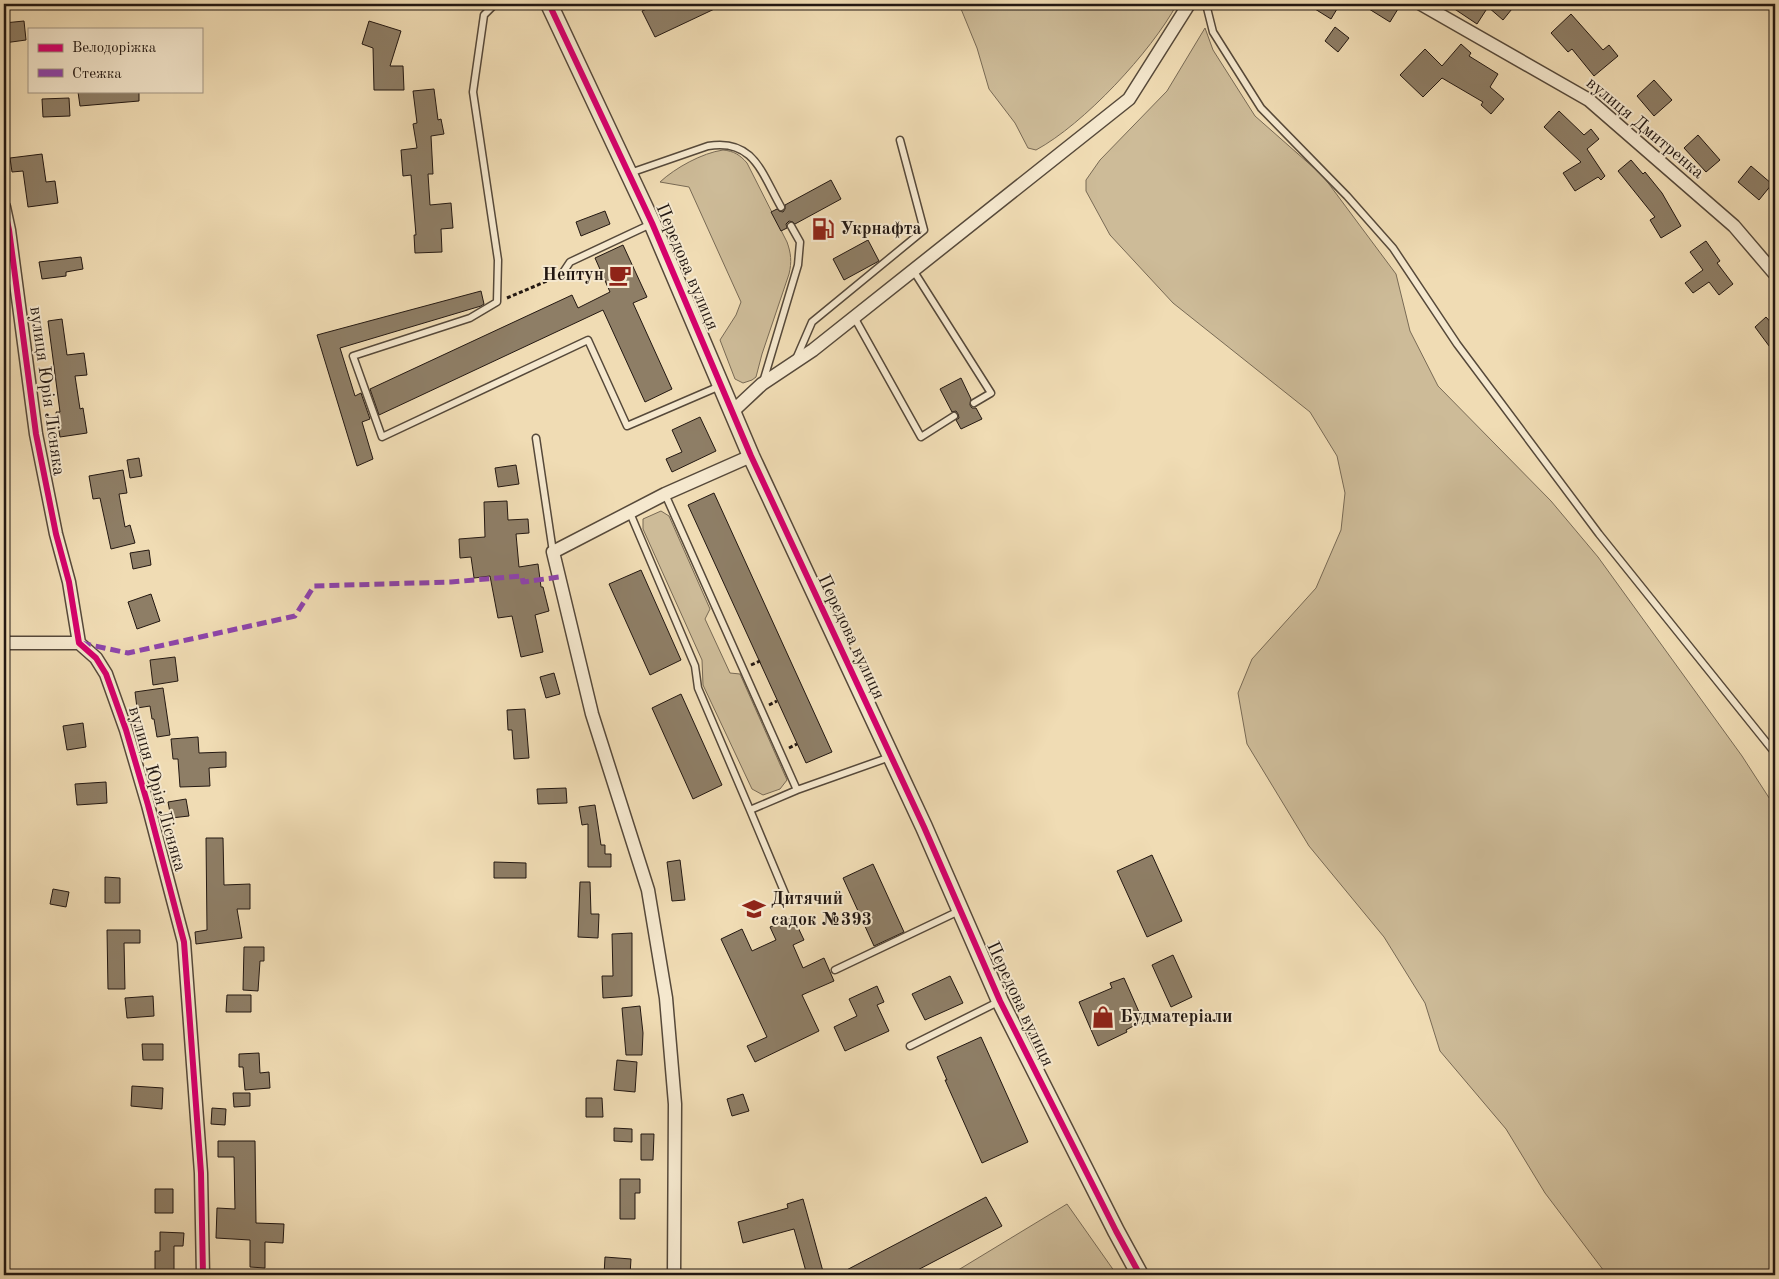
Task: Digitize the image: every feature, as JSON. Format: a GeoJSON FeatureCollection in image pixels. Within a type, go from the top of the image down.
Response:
{"type":"FeatureCollection","features":[{"type":"Feature","properties":{"kind":"street","name":"Передова вулиця"},"geometry":{"type":"LineString","coordinates":[[549,4],[652,223],[751,456],[891,757],[1000,1001],[1140,1275]]}},
{"type":"Feature","properties":{"kind":"street"},"geometry":{"type":"LineString","coordinates":[[732,412],[762,384],[795,362],[854,317],[1129,99],[1189,4]]}},
{"type":"Feature","properties":{"kind":"street","name":"вулиця Дмитренка"},"geometry":{"type":"LineString","coordinates":[[1421,4],[1589,100],[1734,226],[1775,274]]}},
{"type":"Feature","properties":{"kind":"street","name":"вулиця Юрія Лісняка"},"geometry":{"type":"LineString","coordinates":[[4,207],[10,230],[36,434],[56,534],[69,582],[79,643],[96,658],[106,674],[148,805],[184,942],[201,1173],[203,1275]]}},
{"type":"Feature","properties":{"kind":"street"},"geometry":{"type":"LineString","coordinates":[[674,1275],[675,1104],[666,998],[648,890],[592,714],[552,552],[665,494],[751,456]]}},
{"type":"Feature","properties":{"kind":"street"},"geometry":{"type":"LineString","coordinates":[[4,643],[79,643]]}},
{"type":"Feature","properties":{"kind":"lane"},"geometry":{"type":"LineString","coordinates":[[495,4],[484,15],[473,92],[498,260],[497,302],[470,318],[353,356],[382,436],[588,340],[627,426],[720,386]]}},
{"type":"Feature","properties":{"kind":"lane"},"geometry":{"type":"LineString","coordinates":[[1206,4],[1213,32],[1261,108],[1347,196],[1393,248],[1457,344],[1599,534],[1775,753]]}},
{"type":"Feature","properties":{"kind":"lane"},"geometry":{"type":"LineString","coordinates":[[795,362],[812,322],[924,230],[900,140]]}},
{"type":"Feature","properties":{"kind":"lane"},"geometry":{"type":"LineString","coordinates":[[629,173],[708,146],[732,145],[744,150],[753,157],[781,207]]}},
{"type":"Feature","properties":{"kind":"lane"},"geometry":{"type":"LineString","coordinates":[[562,274],[570,262],[652,223]]}},
{"type":"Feature","properties":{"kind":"lane"},"geometry":{"type":"LineString","coordinates":[[762,384],[798,265],[800,242],[791,226]]}},
{"type":"Feature","properties":{"kind":"lane"},"geometry":{"type":"LineString","coordinates":[[913,270],[991,393],[974,404]]}},
{"type":"Feature","properties":{"kind":"lane"},"geometry":{"type":"LineString","coordinates":[[854,317],[921,437],[954,416]]}},
{"type":"Feature","properties":{"kind":"lane"},"geometry":{"type":"LineString","coordinates":[[536,438],[552,552]]}},
{"type":"Feature","properties":{"kind":"lane"},"geometry":{"type":"LineString","coordinates":[[665,494],[797,790]]}},
{"type":"Feature","properties":{"kind":"lane"},"geometry":{"type":"LineString","coordinates":[[630,513],[695,666],[698,688],[786,896]]}},
{"type":"Feature","properties":{"kind":"lane"},"geometry":{"type":"LineString","coordinates":[[750,810],[797,790],[891,757]]}},
{"type":"Feature","properties":{"kind":"lane"},"geometry":{"type":"LineString","coordinates":[[835,970],[960,910]]}},
{"type":"Feature","properties":{"kind":"lane"},"geometry":{"type":"LineString","coordinates":[[910,1046],[1000,1001]]}},
{"type":"Feature","properties":{"kind":"path"},"geometry":{"type":"LineString","coordinates":[[497,302],[562,274]]}},
{"type":"Feature","properties":{"kind":"shaded area"},"geometry":{"type":"Polygon","coordinates":[[[959,4],[1177,4],[1151,43],[1115,85],[1075,123],[1036,150],[1028,148],[1015,123],[989,89],[977,48],[959,4]]]}},
{"type":"Feature","properties":{"kind":"shaded area"},"geometry":{"type":"Polygon","coordinates":[[[1205,28],[1213,50],[1255,116],[1323,176],[1396,274],[1410,331],[1438,386],[1551,501],[1598,557],[1742,756],[1775,807],[1775,1275],[1607,1275],[1545,1193],[1506,1129],[1440,1051],[1425,1003],[1384,937],[1309,846],[1247,744],[1238,693],[1252,659],[1316,588],[1341,530],[1345,493],[1337,456],[1310,412],[1173,303],[1110,235],[1086,191],[1086,180],[1100,160],[1167,91],[1205,28]]]}},
{"type":"Feature","properties":{"kind":"shaded area"},"geometry":{"type":"Polygon","coordinates":[[[723,150],[736,154],[747,163],[787,242],[791,258],[789,274],[756,377],[743,383],[735,379],[720,340],[736,315],[741,302],[689,187],[660,182],[689,162],[706,154],[723,150]]]}},
{"type":"Feature","properties":{"kind":"shaded area"},"geometry":{"type":"Polygon","coordinates":[[[661,511],[669,516],[710,609],[705,619],[730,673],[740,674],[787,780],[780,789],[763,795],[752,789],[703,685],[702,660],[643,529],[643,519],[661,511]]]}},
{"type":"Feature","properties":{"kind":"shaded area"},"geometry":{"type":"Polygon","coordinates":[[[1067,1204],[1117,1275],[950,1275],[1067,1204]]]}},
{"type":"Feature","properties":{"kind":"building"},"geometry":{"type":"Polygon","coordinates":[[[658,4],[725,4],[655,37],[642,11],[658,4]]]}},
{"type":"Feature","properties":{"kind":"building"},"geometry":{"type":"Polygon","coordinates":[[[1307,4],[1340,4],[1331,19],[1307,4]]]}},
{"type":"Feature","properties":{"kind":"building"},"geometry":{"type":"Polygon","coordinates":[[[1361,4],[1401,4],[1390,22],[1361,4]]]}},
{"type":"Feature","properties":{"kind":"building"},"geometry":{"type":"Polygon","coordinates":[[[1447,4],[1516,4],[1503,20],[1488,7],[1477,24],[1447,4]]]}},
{"type":"Feature","properties":{"kind":"building"},"geometry":{"type":"Polygon","coordinates":[[[1571,14],[1603,50],[1609,45],[1618,56],[1594,76],[1572,49],[1568,52],[1551,33],[1571,14]]]}},
{"type":"Feature","properties":{"kind":"building"},"geometry":{"type":"Polygon","coordinates":[[[24,21],[26,40],[4,43],[4,23],[24,21]]]}},
{"type":"Feature","properties":{"kind":"building"},"geometry":{"type":"Polygon","coordinates":[[[369,21],[401,31],[390,66],[403,66],[404,90],[374,90],[373,48],[362,44],[369,21]]]}},
{"type":"Feature","properties":{"kind":"building"},"geometry":{"type":"Polygon","coordinates":[[[1335,27],[1349,38],[1338,52],[1325,41],[1335,27]]]}},
{"type":"Feature","properties":{"kind":"building"},"geometry":{"type":"Polygon","coordinates":[[[1461,44],[1471,53],[1469,56],[1498,74],[1490,87],[1504,99],[1491,114],[1481,105],[1483,102],[1442,78],[1423,97],[1400,75],[1425,49],[1442,66],[1461,44]]]}},
{"type":"Feature","properties":{"kind":"building"},"geometry":{"type":"Polygon","coordinates":[[[1654,80],[1672,100],[1654,116],[1637,96],[1654,80]]]}},
{"type":"Feature","properties":{"kind":"building"},"geometry":{"type":"Polygon","coordinates":[[[434,89],[438,120],[441,119],[444,134],[431,136],[433,174],[428,174],[430,205],[451,203],[453,228],[441,229],[442,252],[415,253],[414,235],[416,235],[411,175],[403,176],[401,150],[417,148],[413,124],[417,123],[413,91],[434,89]]]}},
{"type":"Feature","properties":{"kind":"building"},"geometry":{"type":"Polygon","coordinates":[[[78,92],[139,92],[139,101],[80,106],[78,92]]]}},
{"type":"Feature","properties":{"kind":"building"},"geometry":{"type":"Polygon","coordinates":[[[69,98],[70,116],[43,117],[42,99],[69,98]]]}},
{"type":"Feature","properties":{"kind":"building"},"geometry":{"type":"Polygon","coordinates":[[[1559,111],[1584,135],[1591,129],[1599,139],[1587,149],[1605,176],[1601,180],[1598,177],[1575,191],[1563,173],[1581,162],[1544,127],[1559,111]]]}},
{"type":"Feature","properties":{"kind":"building"},"geometry":{"type":"Polygon","coordinates":[[[1698,135],[1720,160],[1706,172],[1684,148],[1698,135]]]}},
{"type":"Feature","properties":{"kind":"building"},"geometry":{"type":"Polygon","coordinates":[[[42,154],[46,182],[55,181],[58,203],[28,207],[23,171],[12,172],[10,158],[42,154]]]}},
{"type":"Feature","properties":{"kind":"building"},"geometry":{"type":"Polygon","coordinates":[[[1631,160],[1643,174],[1645,172],[1662,193],[1681,226],[1661,238],[1650,220],[1655,217],[1618,171],[1631,160]]]}},
{"type":"Feature","properties":{"kind":"building"},"geometry":{"type":"Polygon","coordinates":[[[1751,166],[1772,184],[1759,200],[1738,182],[1751,166]]]}},
{"type":"Feature","properties":{"kind":"building"},"geometry":{"type":"Polygon","coordinates":[[[831,180],[841,199],[795,224],[789,221],[786,224],[787,228],[781,231],[771,212],[777,209],[783,212],[785,205],[831,180]]]}},
{"type":"Feature","properties":{"kind":"building"},"geometry":{"type":"Polygon","coordinates":[[[605,211],[610,224],[581,236],[576,222],[605,211]]]}},
{"type":"Feature","properties":{"kind":"building"},"geometry":{"type":"Polygon","coordinates":[[[868,240],[879,261],[844,280],[833,259],[868,240]]]}},
{"type":"Feature","properties":{"kind":"building"},"geometry":{"type":"Polygon","coordinates":[[[1706,241],[1720,261],[1717,263],[1733,284],[1719,295],[1709,282],[1693,293],[1685,283],[1703,270],[1690,252],[1706,241]]]}},
{"type":"Feature","properties":{"kind":"building"},"geometry":{"type":"Polygon","coordinates":[[[623,245],[647,297],[633,303],[672,389],[645,402],[603,310],[379,415],[370,389],[572,295],[578,308],[610,292],[595,258],[623,245]]]}},
{"type":"Feature","properties":{"kind":"building"},"geometry":{"type":"Polygon","coordinates":[[[81,257],[83,269],[66,272],[66,276],[42,279],[39,262],[81,257]]]}},
{"type":"Feature","properties":{"kind":"building"},"geometry":{"type":"Polygon","coordinates":[[[481,291],[484,304],[481,306],[340,348],[355,396],[361,393],[370,419],[362,422],[373,459],[357,466],[317,335],[481,291]]]}},
{"type":"Feature","properties":{"kind":"building"},"geometry":{"type":"Polygon","coordinates":[[[1766,317],[1775,327],[1775,354],[1755,327],[1766,317]]]}},
{"type":"Feature","properties":{"kind":"building"},"geometry":{"type":"Polygon","coordinates":[[[62,319],[67,355],[84,353],[87,375],[75,376],[80,409],[83,408],[87,433],[60,437],[56,412],[60,412],[48,321],[62,319]]]}},
{"type":"Feature","properties":{"kind":"building"},"geometry":{"type":"Polygon","coordinates":[[[961,378],[971,399],[970,405],[972,408],[976,408],[982,419],[961,429],[956,420],[959,418],[958,414],[956,411],[952,412],[940,389],[961,378]]]}},
{"type":"Feature","properties":{"kind":"building"},"geometry":{"type":"Polygon","coordinates":[[[700,417],[716,451],[672,472],[666,459],[682,452],[672,430],[700,417]]]}},
{"type":"Feature","properties":{"kind":"building"},"geometry":{"type":"Polygon","coordinates":[[[139,458],[142,476],[130,478],[127,460],[139,458]]]}},
{"type":"Feature","properties":{"kind":"building"},"geometry":{"type":"Polygon","coordinates":[[[516,465],[519,484],[498,487],[495,468],[516,465]]]}},
{"type":"Feature","properties":{"kind":"building"},"geometry":{"type":"Polygon","coordinates":[[[123,470],[127,493],[119,494],[125,527],[130,525],[135,543],[111,549],[100,498],[93,499],[89,476],[123,470]]]}},
{"type":"Feature","properties":{"kind":"building"},"geometry":{"type":"Polygon","coordinates":[[[714,493],[832,752],[806,763],[688,505],[714,493]]]}},
{"type":"Feature","properties":{"kind":"building"},"geometry":{"type":"Polygon","coordinates":[[[507,501],[508,520],[528,519],[529,533],[516,534],[519,567],[538,564],[541,587],[543,587],[549,611],[535,615],[543,652],[521,657],[512,616],[498,618],[490,576],[474,578],[471,557],[460,558],[459,539],[485,537],[484,502],[507,501]]]}},
{"type":"Feature","properties":{"kind":"building"},"geometry":{"type":"Polygon","coordinates":[[[149,550],[151,565],[133,569],[130,553],[149,550]]]}},
{"type":"Feature","properties":{"kind":"building"},"geometry":{"type":"Polygon","coordinates":[[[641,570],[681,660],[650,675],[609,584],[641,570]]]}},
{"type":"Feature","properties":{"kind":"building"},"geometry":{"type":"Polygon","coordinates":[[[151,594],[160,621],[137,629],[128,602],[151,594]]]}},
{"type":"Feature","properties":{"kind":"building"},"geometry":{"type":"Polygon","coordinates":[[[175,657],[178,681],[153,685],[150,660],[175,657]]]}},
{"type":"Feature","properties":{"kind":"building"},"geometry":{"type":"Polygon","coordinates":[[[554,673],[560,694],[546,698],[540,677],[554,673]]]}},
{"type":"Feature","properties":{"kind":"building"},"geometry":{"type":"Polygon","coordinates":[[[163,688],[170,735],[157,737],[150,706],[137,708],[135,692],[163,688]]]}},
{"type":"Feature","properties":{"kind":"building"},"geometry":{"type":"Polygon","coordinates":[[[681,694],[722,785],[693,799],[652,708],[681,694]]]}},
{"type":"Feature","properties":{"kind":"building"},"geometry":{"type":"Polygon","coordinates":[[[525,709],[529,758],[514,759],[512,730],[508,730],[507,710],[525,709]]]}},
{"type":"Feature","properties":{"kind":"building"},"geometry":{"type":"Polygon","coordinates":[[[83,723],[86,747],[67,750],[63,726],[83,723]]]}},
{"type":"Feature","properties":{"kind":"building"},"geometry":{"type":"Polygon","coordinates":[[[198,737],[199,753],[226,752],[226,767],[209,768],[210,786],[180,787],[178,759],[173,759],[171,739],[198,737]]]}},
{"type":"Feature","properties":{"kind":"building"},"geometry":{"type":"Polygon","coordinates":[[[106,782],[107,803],[77,805],[75,784],[106,782]]]}},
{"type":"Feature","properties":{"kind":"building"},"geometry":{"type":"Polygon","coordinates":[[[566,788],[567,803],[538,804],[537,789],[566,788]]]}},
{"type":"Feature","properties":{"kind":"building"},"geometry":{"type":"Polygon","coordinates":[[[186,799],[189,816],[171,818],[168,802],[186,799]]]}},
{"type":"Feature","properties":{"kind":"building"},"geometry":{"type":"Polygon","coordinates":[[[595,805],[601,845],[605,845],[605,854],[611,854],[611,867],[588,867],[588,824],[582,825],[579,807],[595,805]]]}},
{"type":"Feature","properties":{"kind":"building"},"geometry":{"type":"Polygon","coordinates":[[[206,838],[223,838],[224,885],[250,884],[250,909],[237,909],[242,938],[196,944],[195,932],[207,930],[206,838]]]}},
{"type":"Feature","properties":{"kind":"building"},"geometry":{"type":"Polygon","coordinates":[[[1152,855],[1182,921],[1147,937],[1117,871],[1152,855]]]}},
{"type":"Feature","properties":{"kind":"building"},"geometry":{"type":"Polygon","coordinates":[[[680,860],[685,900],[672,901],[667,862],[680,860]]]}},
{"type":"Feature","properties":{"kind":"building"},"geometry":{"type":"Polygon","coordinates":[[[494,862],[526,863],[526,878],[494,878],[494,862]]]}},
{"type":"Feature","properties":{"kind":"building"},"geometry":{"type":"Polygon","coordinates":[[[873,864],[904,932],[874,946],[843,878],[873,864]]]}},
{"type":"Feature","properties":{"kind":"building"},"geometry":{"type":"Polygon","coordinates":[[[105,877],[120,878],[120,903],[105,903],[105,877]]]}},
{"type":"Feature","properties":{"kind":"building"},"geometry":{"type":"Polygon","coordinates":[[[580,882],[590,882],[591,914],[599,914],[598,938],[578,937],[580,882]]]}},
{"type":"Feature","properties":{"kind":"building"},"geometry":{"type":"Polygon","coordinates":[[[53,889],[69,892],[66,907],[50,904],[53,889]]]}},
{"type":"Feature","properties":{"kind":"building"},"geometry":{"type":"Polygon","coordinates":[[[793,917],[804,940],[793,945],[803,968],[824,958],[834,981],[802,995],[819,1031],[755,1062],[747,1046],[767,1037],[721,939],[742,929],[752,951],[776,940],[770,927],[793,917]]]}},
{"type":"Feature","properties":{"kind":"building"},"geometry":{"type":"Polygon","coordinates":[[[107,930],[140,930],[140,943],[124,943],[125,989],[108,989],[107,930]]]}},
{"type":"Feature","properties":{"kind":"building"},"geometry":{"type":"Polygon","coordinates":[[[632,933],[632,996],[603,998],[602,976],[613,976],[612,934],[632,933]]]}},
{"type":"Feature","properties":{"kind":"building"},"geometry":{"type":"Polygon","coordinates":[[[244,947],[264,947],[264,961],[260,961],[258,991],[243,990],[244,947]]]}},
{"type":"Feature","properties":{"kind":"building"},"geometry":{"type":"Polygon","coordinates":[[[1173,955],[1192,997],[1171,1007],[1152,965],[1173,955]]]}},
{"type":"Feature","properties":{"kind":"building"},"geometry":{"type":"Polygon","coordinates":[[[950,976],[963,1003],[925,1020],[912,994],[950,976]]]}},
{"type":"Feature","properties":{"kind":"building","name":"Будматеріали"},"geometry":{"type":"Polygon","coordinates":[[[1124,978],[1143,1021],[1126,1030],[1127,1032],[1098,1046],[1079,1002],[1112,988],[1110,983],[1124,978]]]}},
{"type":"Feature","properties":{"kind":"building"},"geometry":{"type":"Polygon","coordinates":[[[877,986],[884,1002],[877,1005],[889,1031],[845,1051],[834,1027],[857,1016],[849,999],[877,986]]]}},
{"type":"Feature","properties":{"kind":"building"},"geometry":{"type":"Polygon","coordinates":[[[227,995],[251,995],[251,1012],[226,1012],[227,995]]]}},
{"type":"Feature","properties":{"kind":"building"},"geometry":{"type":"Polygon","coordinates":[[[153,996],[154,1016],[127,1018],[125,998],[153,996]]]}},
{"type":"Feature","properties":{"kind":"building"},"geometry":{"type":"Polygon","coordinates":[[[640,1006],[643,1033],[642,1055],[626,1055],[622,1008],[640,1006]]]}},
{"type":"Feature","properties":{"kind":"building"},"geometry":{"type":"Polygon","coordinates":[[[981,1037],[1028,1142],[982,1163],[945,1080],[947,1080],[937,1057],[981,1037]]]}},
{"type":"Feature","properties":{"kind":"building"},"geometry":{"type":"Polygon","coordinates":[[[142,1044],[163,1044],[163,1060],[143,1060],[142,1044]]]}},
{"type":"Feature","properties":{"kind":"building"},"geometry":{"type":"Polygon","coordinates":[[[259,1053],[260,1073],[269,1072],[270,1088],[245,1090],[243,1067],[239,1067],[239,1054],[259,1053]]]}},
{"type":"Feature","properties":{"kind":"building"},"geometry":{"type":"Polygon","coordinates":[[[617,1060],[637,1062],[635,1092],[614,1090],[617,1060]]]}},
{"type":"Feature","properties":{"kind":"building"},"geometry":{"type":"Polygon","coordinates":[[[132,1086],[163,1088],[162,1109],[131,1106],[132,1086]]]}},
{"type":"Feature","properties":{"kind":"building"},"geometry":{"type":"Polygon","coordinates":[[[233,1093],[250,1093],[250,1106],[234,1107],[233,1093]]]}},
{"type":"Feature","properties":{"kind":"building"},"geometry":{"type":"Polygon","coordinates":[[[743,1094],[749,1111],[732,1116],[727,1099],[743,1094]]]}},
{"type":"Feature","properties":{"kind":"building"},"geometry":{"type":"Polygon","coordinates":[[[586,1098],[602,1098],[603,1117],[586,1117],[586,1098]]]}},
{"type":"Feature","properties":{"kind":"building"},"geometry":{"type":"Polygon","coordinates":[[[212,1108],[226,1109],[225,1125],[211,1124],[212,1108]]]}},
{"type":"Feature","properties":{"kind":"building"},"geometry":{"type":"Polygon","coordinates":[[[614,1128],[632,1129],[632,1142],[614,1141],[614,1128]]]}},
{"type":"Feature","properties":{"kind":"building"},"geometry":{"type":"Polygon","coordinates":[[[641,1134],[654,1134],[653,1160],[641,1160],[641,1134]]]}},
{"type":"Feature","properties":{"kind":"building"},"geometry":{"type":"Polygon","coordinates":[[[218,1141],[255,1141],[256,1223],[284,1224],[283,1243],[265,1242],[265,1268],[250,1267],[250,1240],[216,1238],[217,1208],[235,1209],[234,1157],[218,1157],[218,1141]]]}},
{"type":"Feature","properties":{"kind":"building"},"geometry":{"type":"Polygon","coordinates":[[[620,1179],[640,1179],[640,1193],[635,1193],[635,1219],[620,1219],[620,1179]]]}},
{"type":"Feature","properties":{"kind":"building"},"geometry":{"type":"Polygon","coordinates":[[[155,1189],[173,1189],[173,1213],[155,1213],[155,1189]]]}},
{"type":"Feature","properties":{"kind":"building"},"geometry":{"type":"Polygon","coordinates":[[[986,1197],[1002,1226],[908,1275],[837,1275],[986,1197]]]}},
{"type":"Feature","properties":{"kind":"building"},"geometry":{"type":"Polygon","coordinates":[[[803,1199],[824,1275],[807,1275],[794,1229],[743,1243],[738,1222],[788,1208],[787,1204],[803,1199]]]}},
{"type":"Feature","properties":{"kind":"building"},"geometry":{"type":"Polygon","coordinates":[[[160,1232],[184,1233],[183,1246],[174,1246],[174,1275],[155,1275],[155,1251],[160,1251],[160,1232]]]}},
{"type":"Feature","properties":{"kind":"building"},"geometry":{"type":"Polygon","coordinates":[[[605,1257],[631,1259],[630,1275],[604,1275],[605,1257]]]}},
{"type":"Feature","properties":{"kind":"marked path"},"geometry":{"type":"LineString","coordinates":[[81,643],[128,653],[295,616],[314,586],[451,582],[522,576],[523,582],[559,577]]}},
{"type":"Feature","properties":{"kind":"cycle path"},"geometry":{"type":"LineString","coordinates":[[549,4],[652,223],[751,456],[924,827],[1000,1001],[1140,1275]]}},
{"type":"Feature","properties":{"kind":"cycle path"},"geometry":{"type":"LineString","coordinates":[[4,207],[9,230],[36,434],[56,534],[69,582],[79,643],[96,658],[106,674],[126,730],[184,942],[201,1173],[203,1275]]}},
{"type":"Feature","properties":{"kind":"place","name":"Укрнафта"},"geometry":{"type":"Point","coordinates":[823,229]}},
{"type":"Feature","properties":{"kind":"place","name":"Нептун"},"geometry":{"type":"Point","coordinates":[620,275]}},
{"type":"Feature","properties":{"kind":"place","name":"Дитячий садок №393"},"geometry":{"type":"Point","coordinates":[754,909]}},
{"type":"Feature","properties":{"kind":"place","name":"Будматеріали"},"geometry":{"type":"Point","coordinates":[1103,1017]}}]}
